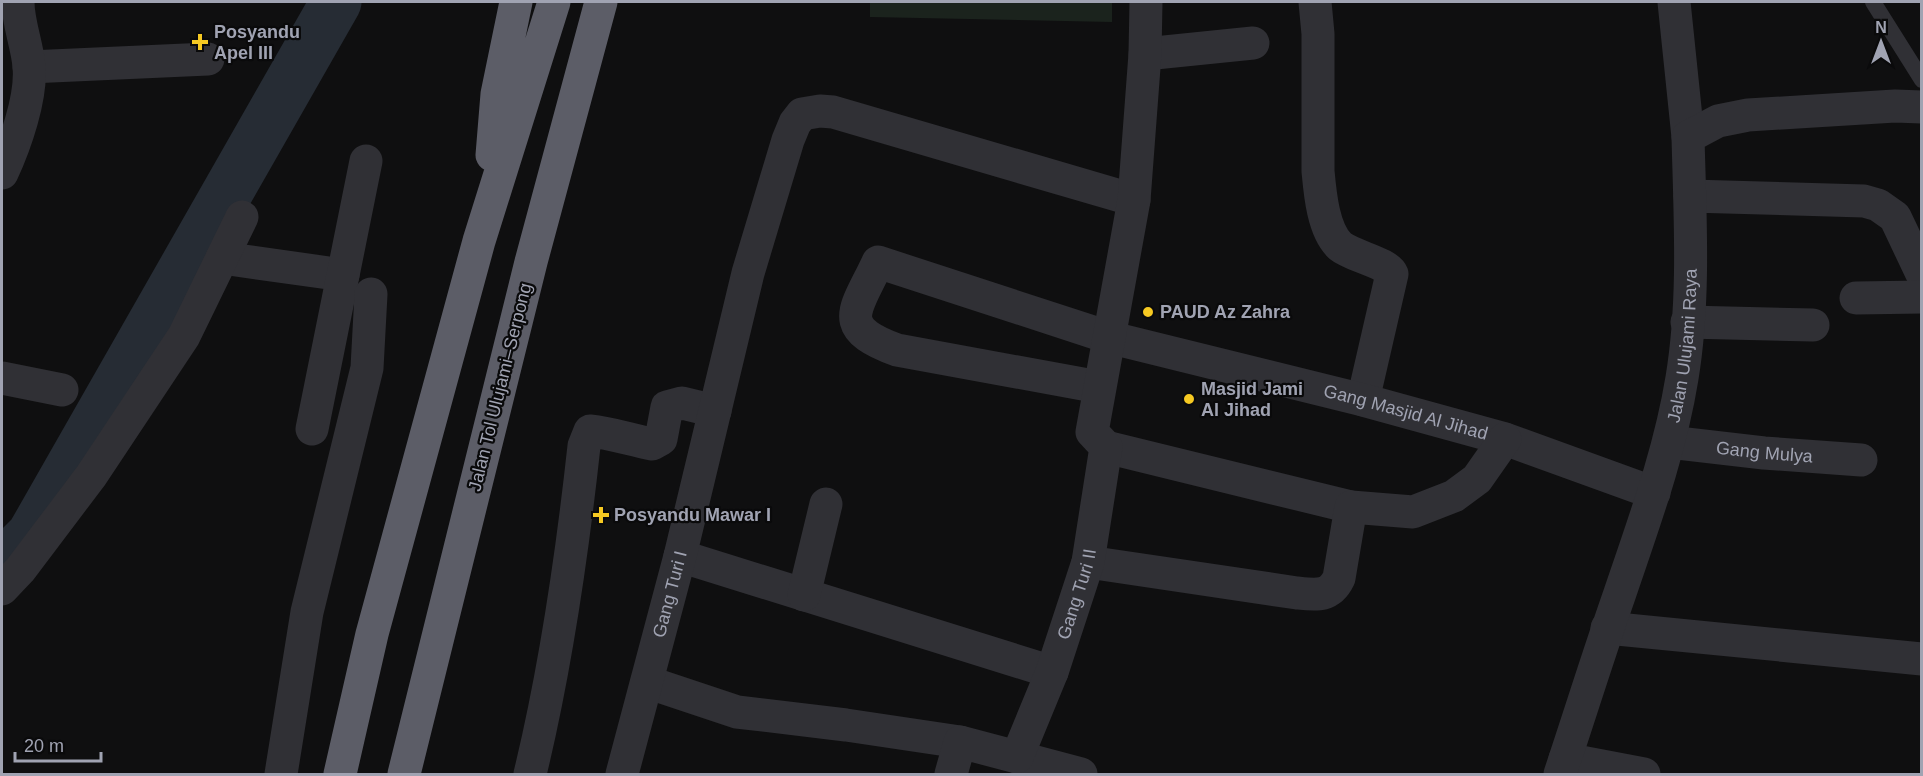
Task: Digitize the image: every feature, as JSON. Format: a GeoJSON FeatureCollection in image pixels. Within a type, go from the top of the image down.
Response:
{"type":"FeatureCollection","features":[{"type":"Feature","properties":{"kind":"highway"},"geometry":{"type":"LineString","coordinates":[[487,214],[497,94],[516,2]]}},
{"type":"Feature","properties":{"kind":"highway"},"geometry":{"type":"LineString","coordinates":[[340,774],[372,634],[487,214],[554,2]]}},
{"type":"Feature","properties":{"kind":"highway","name":"Jalan Tol Ulujami–Serpong"},"geometry":{"type":"LineString","coordinates":[[404,774],[531,262],[601,2]]}},
{"type":"Feature","properties":{"kind":"street"},"geometry":{"type":"LineString","coordinates":[[2,173],[10,155],[11,116],[26,101],[29,67],[18,2]]}},
{"type":"Feature","properties":{"kind":"street"},"geometry":{"type":"LineString","coordinates":[[1146,2],[1145,54],[1134,200],[1092,432],[1106,447],[1351,507],[1413,512],[1454,496],[1478,479],[1505,439]]}},
{"type":"Feature","properties":{"kind":"street"},"geometry":{"type":"LineString","coordinates":[[1315,2],[1318,34],[1318,171],[1324,216],[1338,244],[1358,256],[1386,267],[1392,274],[1363,400]]}},
{"type":"Feature","properties":{"kind":"street","name":"Jalan Ulujami Raya"},"geometry":{"type":"LineString","coordinates":[[1562,766],[1654,493],[1669,442],[1682,377],[1687,322],[1688,137],[1674,2]]}},
{"type":"Feature","properties":{"kind":"street"},"geometry":{"type":"LineString","coordinates":[[1145,54],[1253,43]]}},
{"type":"Feature","properties":{"kind":"street"},"geometry":{"type":"LineString","coordinates":[[29,67],[208,59]]}},
{"type":"Feature","properties":{"kind":"street"},"geometry":{"type":"LineString","coordinates":[[1688,137],[1718,121],[1748,115],[1894,106],[1922,107]]}},
{"type":"Feature","properties":{"kind":"street","name":"Gang Turi I"},"geometry":{"type":"LineString","coordinates":[[622,774],[681,556],[748,273],[795,123],[802,114],[810,111],[833,112],[1134,200]]}},
{"type":"Feature","properties":{"kind":"street"},"geometry":{"type":"LineString","coordinates":[[312,429],[366,161]]}},
{"type":"Feature","properties":{"kind":"street"},"geometry":{"type":"LineString","coordinates":[[1689,196],[1864,201],[1878,205],[1895,218],[1922,274]]}},
{"type":"Feature","properties":{"kind":"street"},"geometry":{"type":"LineString","coordinates":[[2,589],[20,570],[91,476],[184,336],[242,218]]}},
{"type":"Feature","properties":{"kind":"street"},"geometry":{"type":"LineString","coordinates":[[222,258],[343,275]]}},
{"type":"Feature","properties":{"kind":"street","name":"Gang Masjid Al Jihad"},"geometry":{"type":"LineString","coordinates":[[1099,387],[897,350],[860,330],[855,321],[856,310],[878,262],[1108,337],[1363,400],[1505,439],[1654,493]]}},
{"type":"Feature","properties":{"kind":"street"},"geometry":{"type":"LineString","coordinates":[[281,774],[307,612],[367,368],[371,294]]}},
{"type":"Feature","properties":{"kind":"street"},"geometry":{"type":"LineString","coordinates":[[1856,298],[1922,297]]}},
{"type":"Feature","properties":{"kind":"street"},"geometry":{"type":"LineString","coordinates":[[1687,322],[1813,325]]}},
{"type":"Feature","properties":{"kind":"street"},"geometry":{"type":"LineString","coordinates":[[2,378],[62,390]]}},
{"type":"Feature","properties":{"kind":"street"},"geometry":{"type":"LineString","coordinates":[[530,774],[544,717],[564,599],[584,446],[590,431],[652,444],[661,439],[667,407],[682,403],[715,411]]}},
{"type":"Feature","properties":{"kind":"street","name":"Gang Mulya"},"geometry":{"type":"LineString","coordinates":[[1669,442],[1764,453],[1861,460]]}},
{"type":"Feature","properties":{"kind":"street","name":"Gang Turi II"},"geometry":{"type":"LineString","coordinates":[[1017,757],[1052,672],[1088,562],[1106,447]]}},
{"type":"Feature","properties":{"kind":"street"},"geometry":{"type":"LineString","coordinates":[[804,595],[826,504]]}},
{"type":"Feature","properties":{"kind":"street"},"geometry":{"type":"LineString","coordinates":[[1088,562],[1297,593],[1325,593],[1335,588],[1339,578],[1351,507]]}},
{"type":"Feature","properties":{"kind":"street"},"geometry":{"type":"LineString","coordinates":[[681,556],[1052,672]]}},
{"type":"Feature","properties":{"kind":"street"},"geometry":{"type":"LineString","coordinates":[[1608,628],[1922,659]]}},
{"type":"Feature","properties":{"kind":"street"},"geometry":{"type":"LineString","coordinates":[[646,682],[737,712],[960,742],[1081,774]]}},
{"type":"Feature","properties":{"kind":"street"},"geometry":{"type":"LineString","coordinates":[[951,774],[960,742]]}},
{"type":"Feature","properties":{"kind":"street"},"geometry":{"type":"LineString","coordinates":[[1562,766],[1644,774]]}},
{"type":"Feature","properties":{"kind":"lane"},"geometry":{"type":"LineString","coordinates":[[1873,2],[1922,80]]}},
{"type":"Feature","properties":{"kind":"shaded area"},"geometry":{"type":"Polygon","coordinates":[[[870,2],[1112,2],[1112,22],[870,17],[870,2]]]}},
{"type":"Feature","properties":{"kind":"waterway"},"geometry":{"type":"LineString","coordinates":[[2,565],[32,535],[336,2]]}},
{"type":"Feature","properties":{"kind":"place","name":"Posyandu Apel III"},"geometry":{"type":"Point","coordinates":[200,42]}},
{"type":"Feature","properties":{"kind":"place","name":"PAUD Az Zahra"},"geometry":{"type":"Point","coordinates":[1148,312]}},
{"type":"Feature","properties":{"kind":"place","name":"Masjid Jami Al Jihad"},"geometry":{"type":"Point","coordinates":[1189,399]}},
{"type":"Feature","properties":{"kind":"place","name":"Posyandu Mawar I"},"geometry":{"type":"Point","coordinates":[601,515]}}]}
